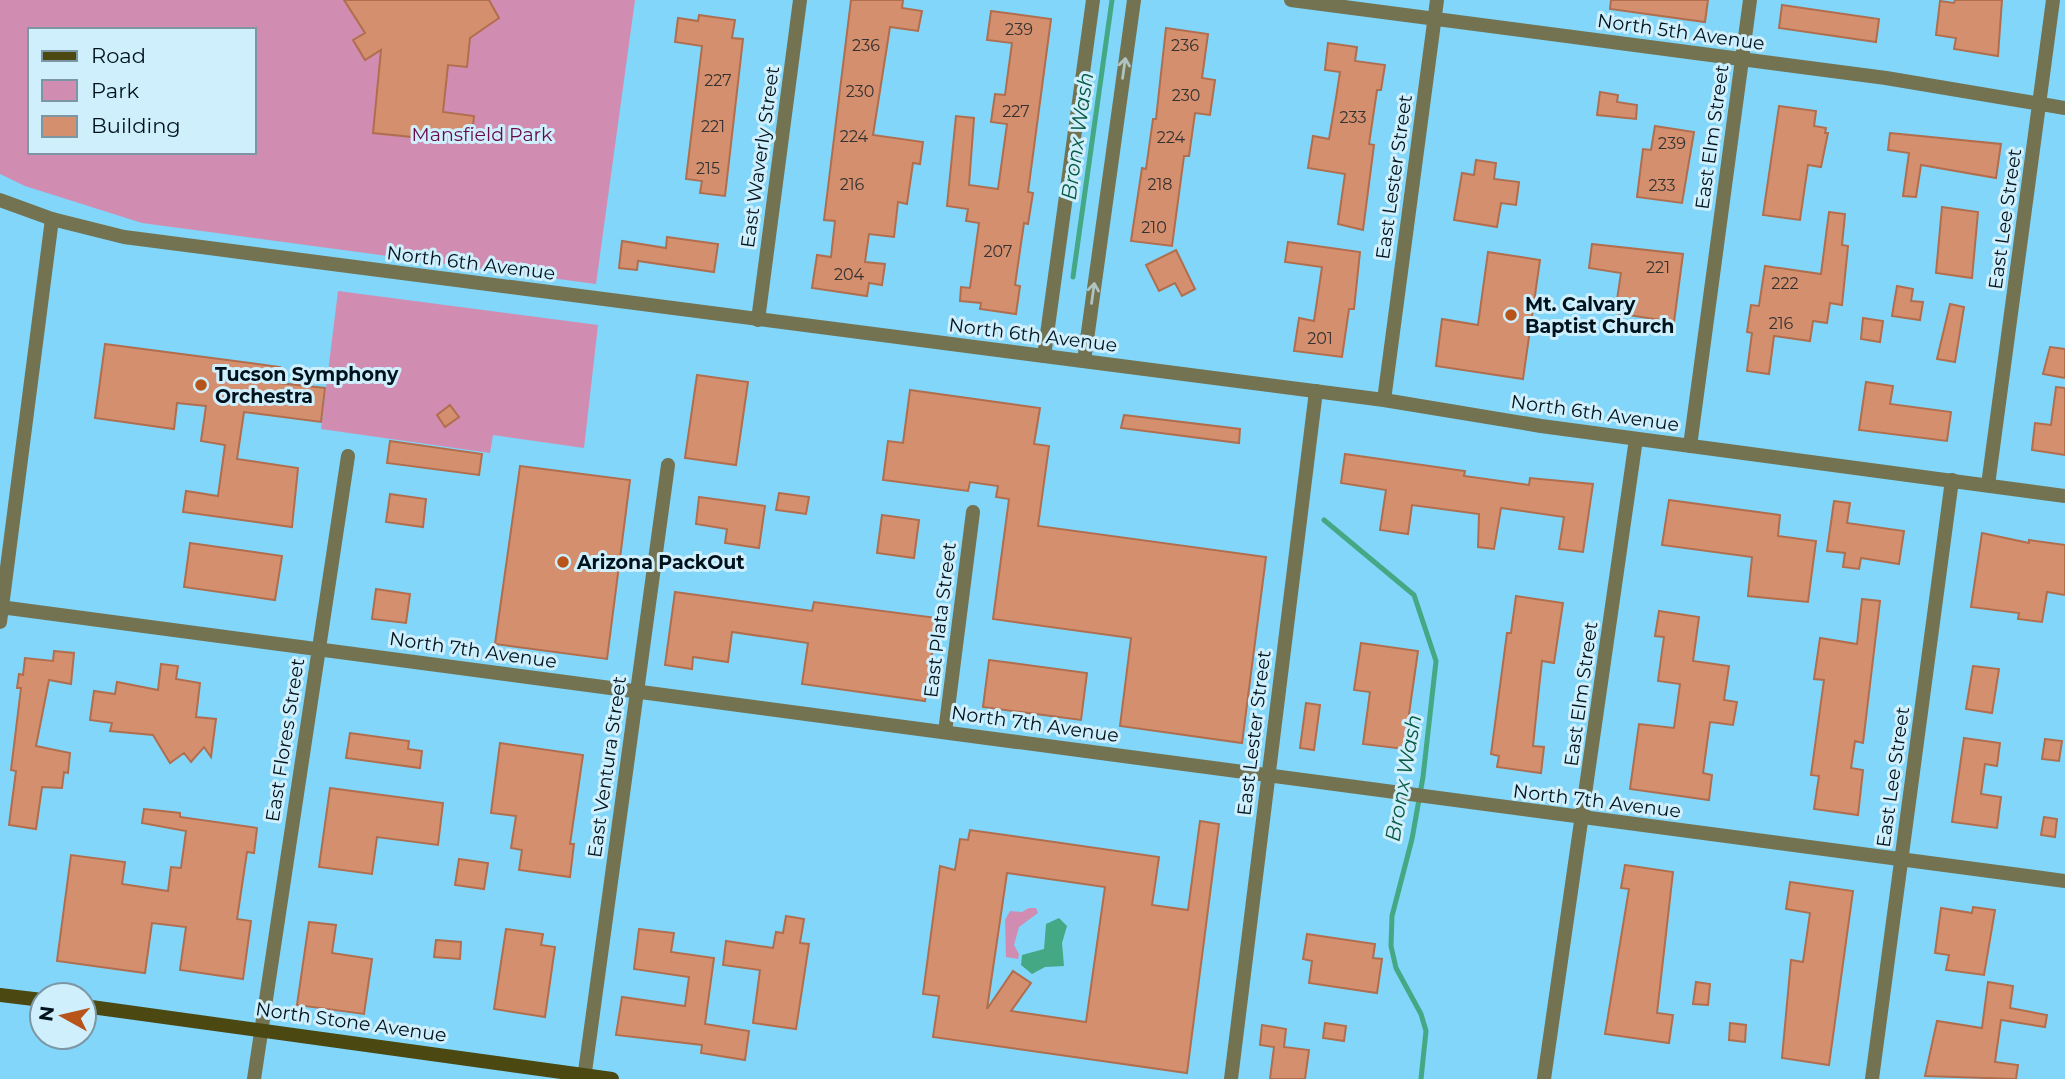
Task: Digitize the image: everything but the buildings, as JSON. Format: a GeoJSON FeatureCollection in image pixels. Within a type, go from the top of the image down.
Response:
{"type":"FeatureCollection","features":[{"type":"Feature","properties":{"kind":"main road"},"geometry":{"type":"LineString","coordinates":[[0,995],[28,998]]}},
{"type":"Feature","properties":{"kind":"main road","name":"North Stone Avenue"},"geometry":{"type":"LineString","coordinates":[[98,1008],[612,1079]]}},
{"type":"Feature","properties":{"kind":"street","name":"East Waverly Street"},"geometry":{"type":"LineString","coordinates":[[758,320],[800,0]]}},
{"type":"Feature","properties":{"kind":"street"},"geometry":{"type":"LineString","coordinates":[[1044,356],[1093,0]]}},
{"type":"Feature","properties":{"kind":"street"},"geometry":{"type":"LineString","coordinates":[[1084,361],[1134,0]]}},
{"type":"Feature","properties":{"kind":"street","name":"North 5th Avenue"},"geometry":{"type":"LineString","coordinates":[[1291,0],[1886,78],[2065,108]]}},
{"type":"Feature","properties":{"kind":"street","name":"East Lester Street"},"geometry":{"type":"LineString","coordinates":[[1384,400],[1437,0]]}},
{"type":"Feature","properties":{"kind":"street","name":"East Elm Street"},"geometry":{"type":"LineString","coordinates":[[1690,446],[1750,0]]}},
{"type":"Feature","properties":{"kind":"street","name":"East Lee Street"},"geometry":{"type":"LineString","coordinates":[[1988,485],[2053,0]]}},
{"type":"Feature","properties":{"kind":"street","name":"North 6th Avenue"},"geometry":{"type":"LineString","coordinates":[[0,200],[52,219],[124,237],[1384,400],[1636,439],[2065,496]]}},
{"type":"Feature","properties":{"kind":"street"},"geometry":{"type":"LineString","coordinates":[[1,612],[52,219]]}},
{"type":"Feature","properties":{"kind":"street","name":"East Lester Street"},"geometry":{"type":"LineString","coordinates":[[1231,1079],[1315,391]]}},
{"type":"Feature","properties":{"kind":"street","name":"East Elm Street"},"geometry":{"type":"LineString","coordinates":[[1544,1079],[1636,439]]}},
{"type":"Feature","properties":{"kind":"street","name":"East Flores Street"},"geometry":{"type":"LineString","coordinates":[[254,1079],[348,456]]}},
{"type":"Feature","properties":{"kind":"street","name":"East Ventura Street"},"geometry":{"type":"LineString","coordinates":[[584,1077],[668,465]]}},
{"type":"Feature","properties":{"kind":"street","name":"East Lee Street"},"geometry":{"type":"LineString","coordinates":[[1872,1079],[1951,480]]}},
{"type":"Feature","properties":{"kind":"street","name":"East Plata Street"},"geometry":{"type":"LineString","coordinates":[[945,732],[973,512]]}},
{"type":"Feature","properties":{"kind":"street","name":"North 7th Avenue"},"geometry":{"type":"LineString","coordinates":[[1,612],[318,649],[2065,881]]}},
{"type":"Feature","properties":{"kind":"green space","name":"Mansfield Park"},"geometry":{"type":"Polygon","coordinates":[[[0,0],[635,0],[596,284],[142,223],[25,186],[0,174],[0,0]]]}},
{"type":"Feature","properties":{"kind":"green space"},"geometry":{"type":"Polygon","coordinates":[[[338,291],[598,325],[584,448],[493,435],[490,453],[321,429],[338,291]]]}},
{"type":"Feature","properties":{"kind":"green space"},"geometry":{"type":"Polygon","coordinates":[[[1036,908],[1038,913],[1019,927],[1014,945],[1019,954],[1018,959],[1006,957],[1005,920],[1010,911],[1022,912],[1036,908]]]}},
{"type":"Feature","properties":{"kind":"shaded area"},"geometry":{"type":"Polygon","coordinates":[[[1059,918],[1067,926],[1062,943],[1064,966],[1045,967],[1032,974],[1021,965],[1022,955],[1044,949],[1046,924],[1059,918]]]}},
{"type":"Feature","properties":{"kind":"waterway","name":"Bronx Wash"},"geometry":{"type":"LineString","coordinates":[[1073,277],[1112,0]]}},
{"type":"Feature","properties":{"kind":"waterway","name":"Bronx Wash"},"geometry":{"type":"LineString","coordinates":[[1324,520],[1414,595],[1436,661],[1423,777],[1412,839],[1392,916],[1391,946],[1396,968],[1421,1014],[1426,1031],[1421,1079]]}},
{"type":"Feature","properties":{"kind":"place","name":"Mt. Calvary Baptist Church"},"geometry":{"type":"Point","coordinates":[1511,315]}},
{"type":"Feature","properties":{"kind":"place","name":"Tucson Symphony Orchestra"},"geometry":{"type":"Point","coordinates":[201,385]}},
{"type":"Feature","properties":{"kind":"place","name":"Arizona PackOut"},"geometry":{"type":"Point","coordinates":[563,562]}}]}
